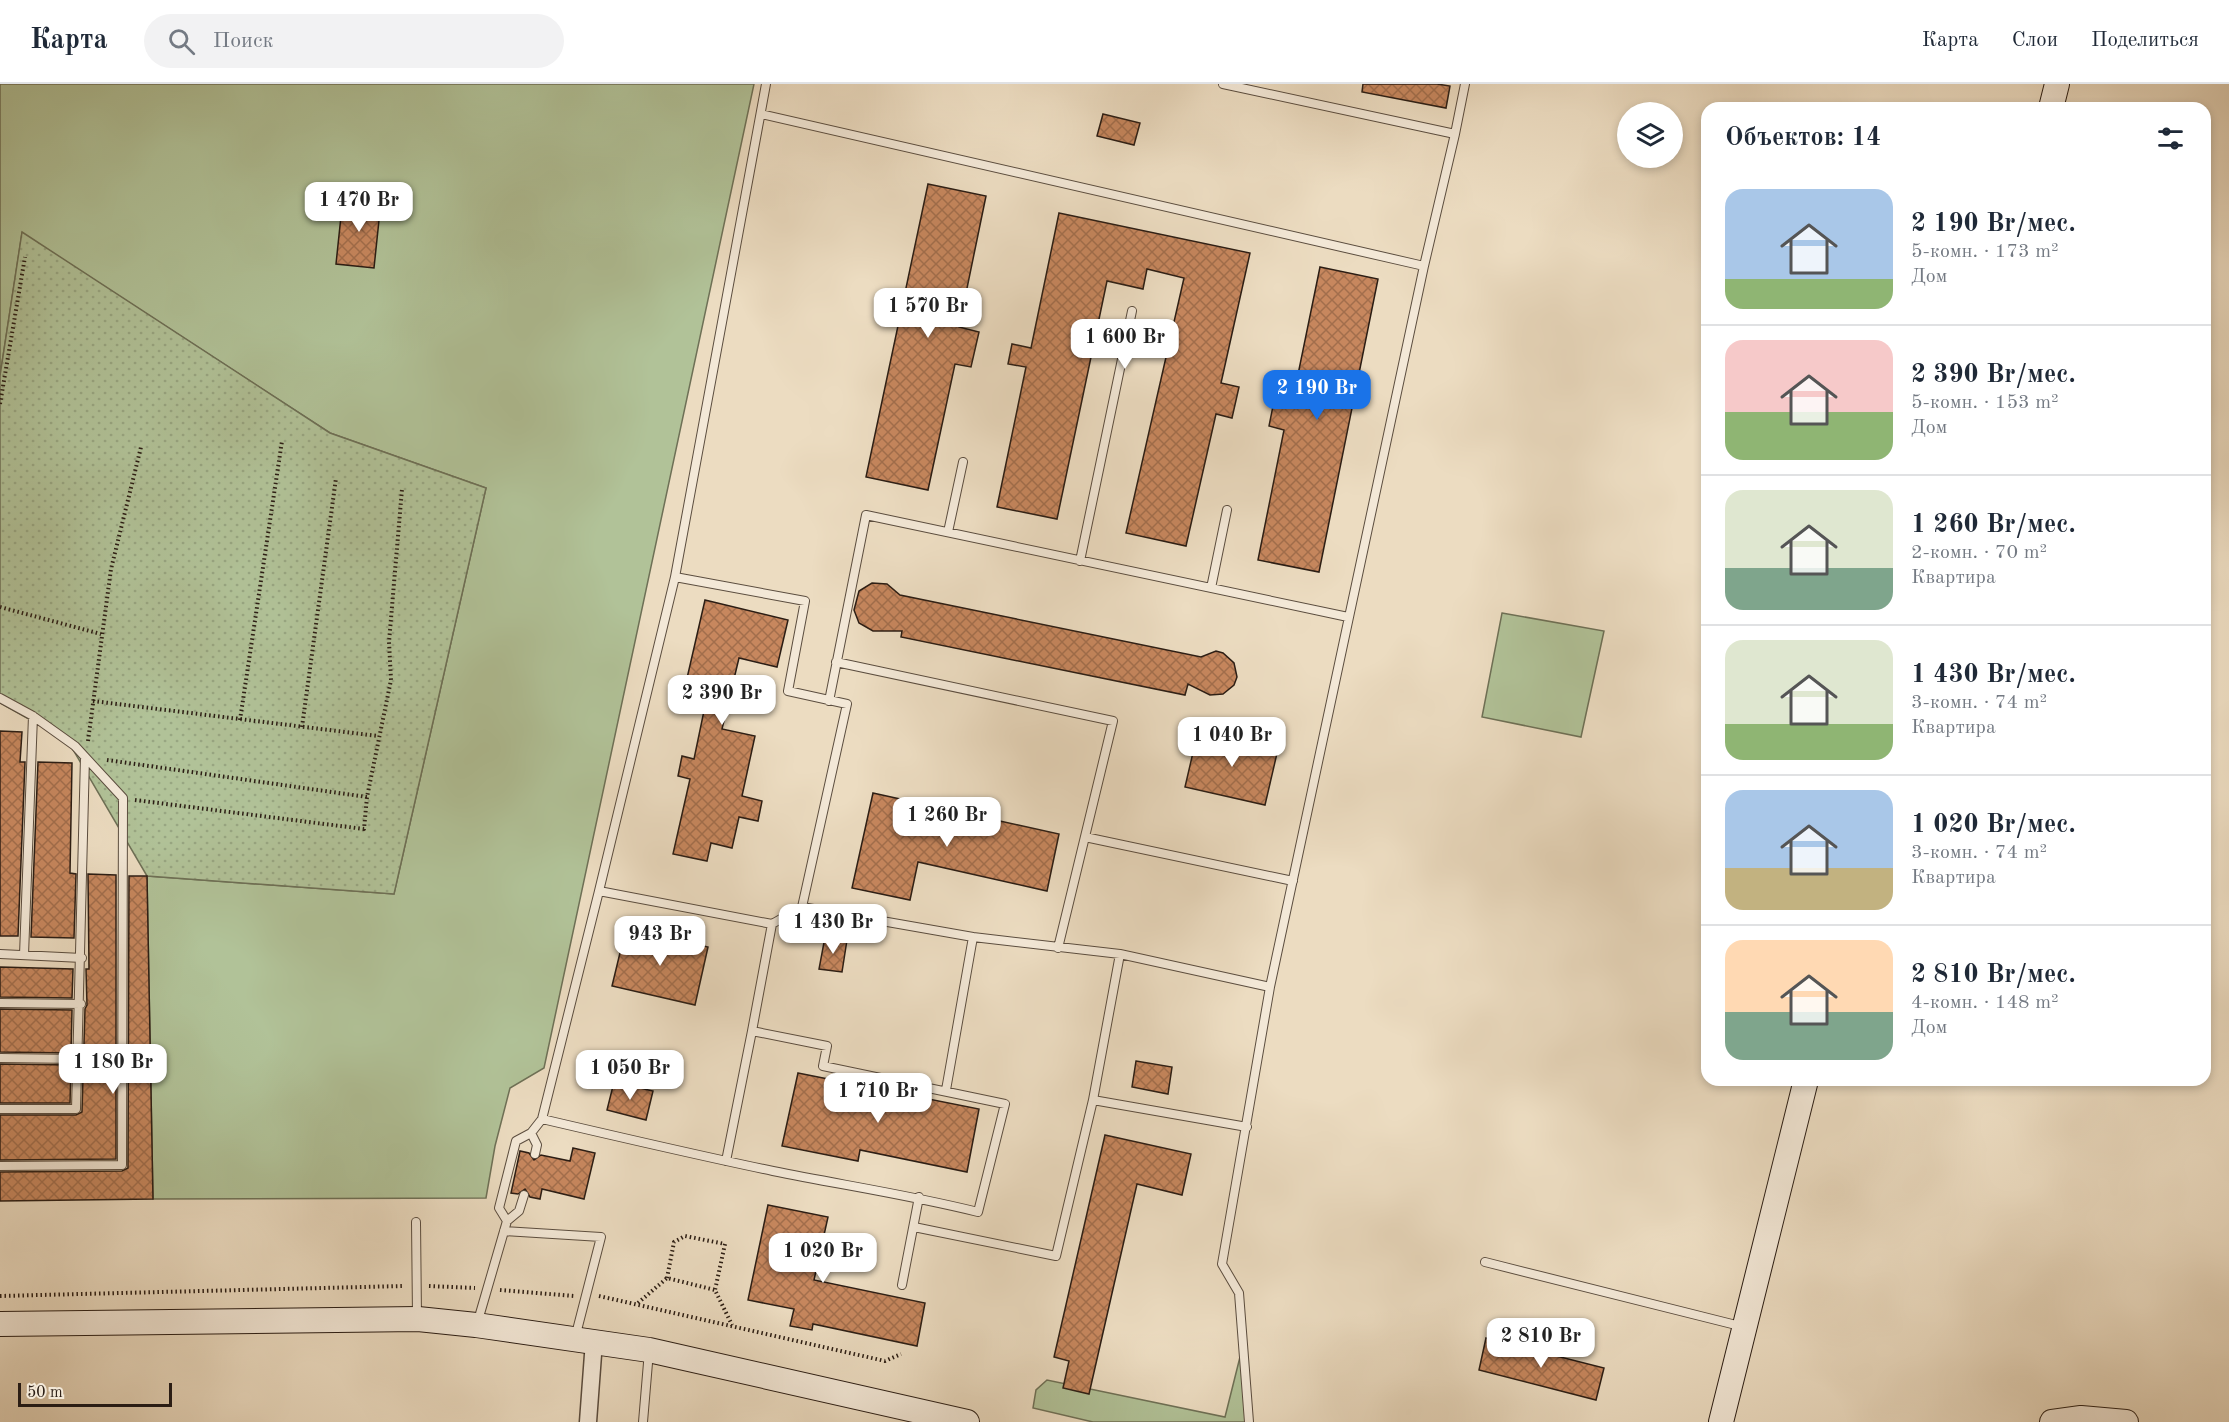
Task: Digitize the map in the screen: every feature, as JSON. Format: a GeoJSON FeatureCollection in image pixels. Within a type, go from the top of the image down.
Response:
{"type":"FeatureCollection","features":[{"type":"Feature","properties":{"kind":"main road"},"geometry":{"type":"LineString","coordinates":[[2052,102],[2057,84]]}},
{"type":"Feature","properties":{"kind":"main road"},"geometry":{"type":"LineString","coordinates":[[1720,1422],[1804,1086]]}},
{"type":"Feature","properties":{"kind":"main road"},"geometry":{"type":"LineString","coordinates":[[0,1324],[418,1319],[649,1350],[967,1422]]}},
{"type":"Feature","properties":{"kind":"main road"},"geometry":{"type":"LineString","coordinates":[[2052,1422],[2081,1418],[2126,1422]]}},
{"type":"Feature","properties":{"kind":"street"},"geometry":{"type":"LineString","coordinates":[[584,1340],[588,1422]]}},
{"type":"Feature","properties":{"kind":"lane"},"geometry":{"type":"LineString","coordinates":[[507,1221],[499,1208],[501,1196],[516,1142],[531,1132],[543,1119],[675,577],[766,84]]}},
{"type":"Feature","properties":{"kind":"lane"},"geometry":{"type":"LineString","coordinates":[[1223,84],[1455,134]]}},
{"type":"Feature","properties":{"kind":"lane"},"geometry":{"type":"LineString","coordinates":[[1249,1422],[1239,1293],[1222,1264],[1270,987],[1348,617],[1465,84]]}},
{"type":"Feature","properties":{"kind":"lane"},"geometry":{"type":"LineString","coordinates":[[761,114],[1424,266]]}},
{"type":"Feature","properties":{"kind":"lane"},"geometry":{"type":"LineString","coordinates":[[1080,561],[1132,311]]}},
{"type":"Feature","properties":{"kind":"lane"},"geometry":{"type":"LineString","coordinates":[[948,532],[963,462]]}},
{"type":"Feature","properties":{"kind":"lane"},"geometry":{"type":"LineString","coordinates":[[1211,588],[1227,510]]}},
{"type":"Feature","properties":{"kind":"lane"},"geometry":{"type":"LineString","coordinates":[[830,701],[866,515],[1348,617]]}},
{"type":"Feature","properties":{"kind":"lane"},"geometry":{"type":"LineString","coordinates":[[675,577],[805,601],[788,692],[847,704],[802,907]]}},
{"type":"Feature","properties":{"kind":"lane"},"geometry":{"type":"LineString","coordinates":[[836,662],[1113,721],[1058,948]]}},
{"type":"Feature","properties":{"kind":"lane"},"geometry":{"type":"LineString","coordinates":[[0,698],[33,716],[85,757],[123,798],[123,1165],[0,1166]]}},
{"type":"Feature","properties":{"kind":"lane"},"geometry":{"type":"LineString","coordinates":[[24,955],[33,716]]}},
{"type":"Feature","properties":{"kind":"lane"},"geometry":{"type":"LineString","coordinates":[[0,1109],[76,1109],[81,1004],[85,757]]}},
{"type":"Feature","properties":{"kind":"lane"},"geometry":{"type":"LineString","coordinates":[[1085,837],[1293,881]]}},
{"type":"Feature","properties":{"kind":"lane"},"geometry":{"type":"LineString","coordinates":[[599,891],[772,924],[802,907],[973,937],[1120,954],[1270,987]]}},
{"type":"Feature","properties":{"kind":"lane"},"geometry":{"type":"LineString","coordinates":[[726,1161],[772,924]]}},
{"type":"Feature","properties":{"kind":"lane"},"geometry":{"type":"LineString","coordinates":[[946,1090],[973,937]]}},
{"type":"Feature","properties":{"kind":"lane"},"geometry":{"type":"LineString","coordinates":[[0,954],[82,958]]}},
{"type":"Feature","properties":{"kind":"lane"},"geometry":{"type":"LineString","coordinates":[[914,1227],[1056,1256],[1093,1100],[1120,954]]}},
{"type":"Feature","properties":{"kind":"lane"},"geometry":{"type":"LineString","coordinates":[[0,1003],[81,1004]]}},
{"type":"Feature","properties":{"kind":"lane"},"geometry":{"type":"LineString","coordinates":[[543,1119],[726,1161],[919,1197],[978,1212],[1005,1104],[823,1066],[827,1046],[752,1031]]}},
{"type":"Feature","properties":{"kind":"lane"},"geometry":{"type":"LineString","coordinates":[[0,1058],[78,1059]]}},
{"type":"Feature","properties":{"kind":"lane"},"geometry":{"type":"LineString","coordinates":[[1093,1100],[1247,1127]]}},
{"type":"Feature","properties":{"kind":"lane"},"geometry":{"type":"LineString","coordinates":[[531,1132],[537,1145],[535,1154]]}},
{"type":"Feature","properties":{"kind":"lane"},"geometry":{"type":"LineString","coordinates":[[476,1325],[507,1221],[519,1211],[524,1196]]}},
{"type":"Feature","properties":{"kind":"lane"},"geometry":{"type":"LineString","coordinates":[[902,1285],[919,1197]]}},
{"type":"Feature","properties":{"kind":"lane"},"geometry":{"type":"LineString","coordinates":[[416,1222],[418,1319]]}},
{"type":"Feature","properties":{"kind":"lane"},"geometry":{"type":"LineString","coordinates":[[504,1231],[601,1237],[586,1298],[584,1340]]}},
{"type":"Feature","properties":{"kind":"lane"},"geometry":{"type":"LineString","coordinates":[[1485,1262],[1744,1328]]}},
{"type":"Feature","properties":{"kind":"lane"},"geometry":{"type":"LineString","coordinates":[[643,1422],[649,1350]]}},
{"type":"Feature","properties":{"kind":"path"},"geometry":{"type":"LineString","coordinates":[[0,404],[25,257]]}},
{"type":"Feature","properties":{"kind":"path"},"geometry":{"type":"LineString","coordinates":[[240,720],[282,441]]}},
{"type":"Feature","properties":{"kind":"path"},"geometry":{"type":"LineString","coordinates":[[141,447],[111,569],[85,757],[367,797]]}},
{"type":"Feature","properties":{"kind":"path"},"geometry":{"type":"LineString","coordinates":[[302,727],[336,478]]}},
{"type":"Feature","properties":{"kind":"path"},"geometry":{"type":"LineString","coordinates":[[123,798],[364,829],[367,797],[391,680],[389,642],[402,489]]}},
{"type":"Feature","properties":{"kind":"path"},"geometry":{"type":"LineString","coordinates":[[0,606],[101,634]]}},
{"type":"Feature","properties":{"kind":"path"},"geometry":{"type":"LineString","coordinates":[[93,701],[379,736]]}},
{"type":"Feature","properties":{"kind":"path"},"geometry":{"type":"LineString","coordinates":[[638,1303],[667,1278],[674,1242],[685,1236],[725,1244],[715,1290],[732,1325]]}},
{"type":"Feature","properties":{"kind":"path"},"geometry":{"type":"LineString","coordinates":[[667,1278],[715,1290]]}},
{"type":"Feature","properties":{"kind":"path"},"geometry":{"type":"LineString","coordinates":[[0,1296],[417,1285],[586,1298],[603,1296],[885,1361],[901,1354]]}},
{"type":"Feature","properties":{"kind":"green space"},"geometry":{"type":"Polygon","coordinates":[[[0,84],[754,84],[544,1068],[510,1088],[495,1146],[486,1198],[153,1199],[147,876],[394,894],[486,488],[330,433],[22,233],[0,376],[0,84]]]}},
{"type":"Feature","properties":{"kind":"green space"},"geometry":{"type":"Polygon","coordinates":[[[22,232],[330,433],[486,488],[394,894],[147,876],[68,741],[0,703],[0,376],[22,232]]]}},
{"type":"Feature","properties":{"kind":"green space"},"geometry":{"type":"Polygon","coordinates":[[[1502,613],[1604,631],[1581,737],[1482,717],[1502,613]]]}},
{"type":"Feature","properties":{"kind":"green space"},"geometry":{"type":"Polygon","coordinates":[[[1243,1345],[1246,1422],[1093,1422],[1033,1408],[1036,1390],[1047,1380],[1225,1417],[1243,1345]]]}},
{"type":"Feature","properties":{"kind":"building"},"geometry":{"type":"Polygon","coordinates":[[[1363,84],[1450,86],[1446,108],[1362,92],[1363,84]]]}},
{"type":"Feature","properties":{"kind":"building"},"geometry":{"type":"Polygon","coordinates":[[[1103,114],[1140,123],[1134,145],[1097,136],[1103,114]]]}},
{"type":"Feature","properties":{"kind":"building"},"geometry":{"type":"Polygon","coordinates":[[[928,184],[986,196],[959,327],[979,332],[971,367],[955,364],[928,490],[866,477],[928,184]]]}},
{"type":"Feature","properties":{"kind":"building"},"geometry":{"type":"Polygon","coordinates":[[[343,197],[381,201],[374,268],[336,264],[343,197]]]}},
{"type":"Feature","properties":{"kind":"building"},"geometry":{"type":"Polygon","coordinates":[[[1059,213],[1250,253],[1221,383],[1239,387],[1232,418],[1216,414],[1186,546],[1126,533],[1184,278],[1147,269],[1143,289],[1107,281],[1057,519],[997,507],[1026,367],[1008,364],[1012,344],[1031,348],[1059,213]]]}},
{"type":"Feature","properties":{"kind":"building"},"geometry":{"type":"Polygon","coordinates":[[[1320,267],[1378,279],[1319,572],[1258,560],[1284,430],[1269,426],[1275,396],[1293,399],[1320,267]]]}},
{"type":"Feature","properties":{"kind":"building"},"geometry":{"type":"Polygon","coordinates":[[[872,583],[887,584],[900,595],[1201,657],[1216,651],[1223,653],[1234,663],[1237,677],[1234,685],[1223,694],[1210,695],[1188,684],[1185,695],[901,637],[902,631],[873,631],[859,623],[854,610],[859,591],[872,583]]]}},
{"type":"Feature","properties":{"kind":"building"},"geometry":{"type":"Polygon","coordinates":[[[705,600],[788,620],[777,667],[739,658],[722,729],[755,736],[742,796],[762,801],[758,821],[739,817],[732,848],[711,843],[707,861],[673,854],[690,779],[678,776],[682,756],[694,759],[705,706],[682,700],[705,600]]]}},
{"type":"Feature","properties":{"kind":"building"},"geometry":{"type":"Polygon","coordinates":[[[0,731],[22,732],[20,762],[25,762],[18,936],[0,936],[0,731]]]}},
{"type":"Feature","properties":{"kind":"building"},"geometry":{"type":"Polygon","coordinates":[[[1198,731],[1278,749],[1265,805],[1185,787],[1198,731]]]}},
{"type":"Feature","properties":{"kind":"building"},"geometry":{"type":"Polygon","coordinates":[[[38,762],[72,763],[70,873],[76,874],[74,938],[31,937],[38,762]]]}},
{"type":"Feature","properties":{"kind":"building"},"geometry":{"type":"Polygon","coordinates":[[[873,793],[1059,834],[1047,891],[918,862],[910,900],[852,888],[873,793]]]}},
{"type":"Feature","properties":{"kind":"building"},"geometry":{"type":"Polygon","coordinates":[[[88,874],[116,875],[116,1159],[0,1160],[0,1115],[76,1115],[82,1112],[85,1009],[87,1005],[86,969],[89,969],[88,874]]]}},
{"type":"Feature","properties":{"kind":"building"},"geometry":{"type":"Polygon","coordinates":[[[129,876],[147,876],[153,1199],[0,1201],[0,1172],[122,1171],[128,1168],[129,876]]]}},
{"type":"Feature","properties":{"kind":"building"},"geometry":{"type":"Polygon","coordinates":[[[626,928],[708,947],[695,1005],[612,986],[626,928]]]}},
{"type":"Feature","properties":{"kind":"building"},"geometry":{"type":"Polygon","coordinates":[[[825,937],[847,940],[842,972],[819,969],[825,937]]]}},
{"type":"Feature","properties":{"kind":"building"},"geometry":{"type":"Polygon","coordinates":[[[0,967],[73,969],[72,998],[0,997],[0,967]]]}},
{"type":"Feature","properties":{"kind":"building"},"geometry":{"type":"Polygon","coordinates":[[[0,1009],[72,1010],[71,1053],[0,1052],[0,1009]]]}},
{"type":"Feature","properties":{"kind":"building"},"geometry":{"type":"Polygon","coordinates":[[[1136,1061],[1172,1067],[1168,1094],[1132,1087],[1136,1061]]]}},
{"type":"Feature","properties":{"kind":"building"},"geometry":{"type":"Polygon","coordinates":[[[0,1064],[71,1065],[70,1103],[0,1103],[0,1064]]]}},
{"type":"Feature","properties":{"kind":"building"},"geometry":{"type":"Polygon","coordinates":[[[798,1073],[979,1109],[967,1172],[860,1150],[858,1161],[782,1146],[798,1073]]]}},
{"type":"Feature","properties":{"kind":"building"},"geometry":{"type":"Polygon","coordinates":[[[614,1082],[653,1091],[646,1120],[607,1110],[614,1082]]]}},
{"type":"Feature","properties":{"kind":"building"},"geometry":{"type":"Polygon","coordinates":[[[1105,1135],[1191,1154],[1182,1195],[1137,1184],[1089,1394],[1063,1388],[1069,1361],[1054,1357],[1105,1135]]]}},
{"type":"Feature","properties":{"kind":"building"},"geometry":{"type":"Polygon","coordinates":[[[573,1148],[595,1153],[584,1199],[542,1189],[540,1199],[530,1197],[525,1189],[518,1194],[511,1193],[520,1151],[529,1153],[534,1160],[541,1155],[570,1161],[573,1148]]]}},
{"type":"Feature","properties":{"kind":"building"},"geometry":{"type":"Polygon","coordinates":[[[768,1205],[828,1217],[814,1280],[925,1303],[917,1346],[813,1324],[812,1330],[790,1326],[794,1309],[748,1300],[768,1205]]]}},
{"type":"Feature","properties":{"kind":"building"},"geometry":{"type":"Polygon","coordinates":[[[1486,1338],[1604,1368],[1596,1400],[1479,1370],[1486,1338]]]}}]}
